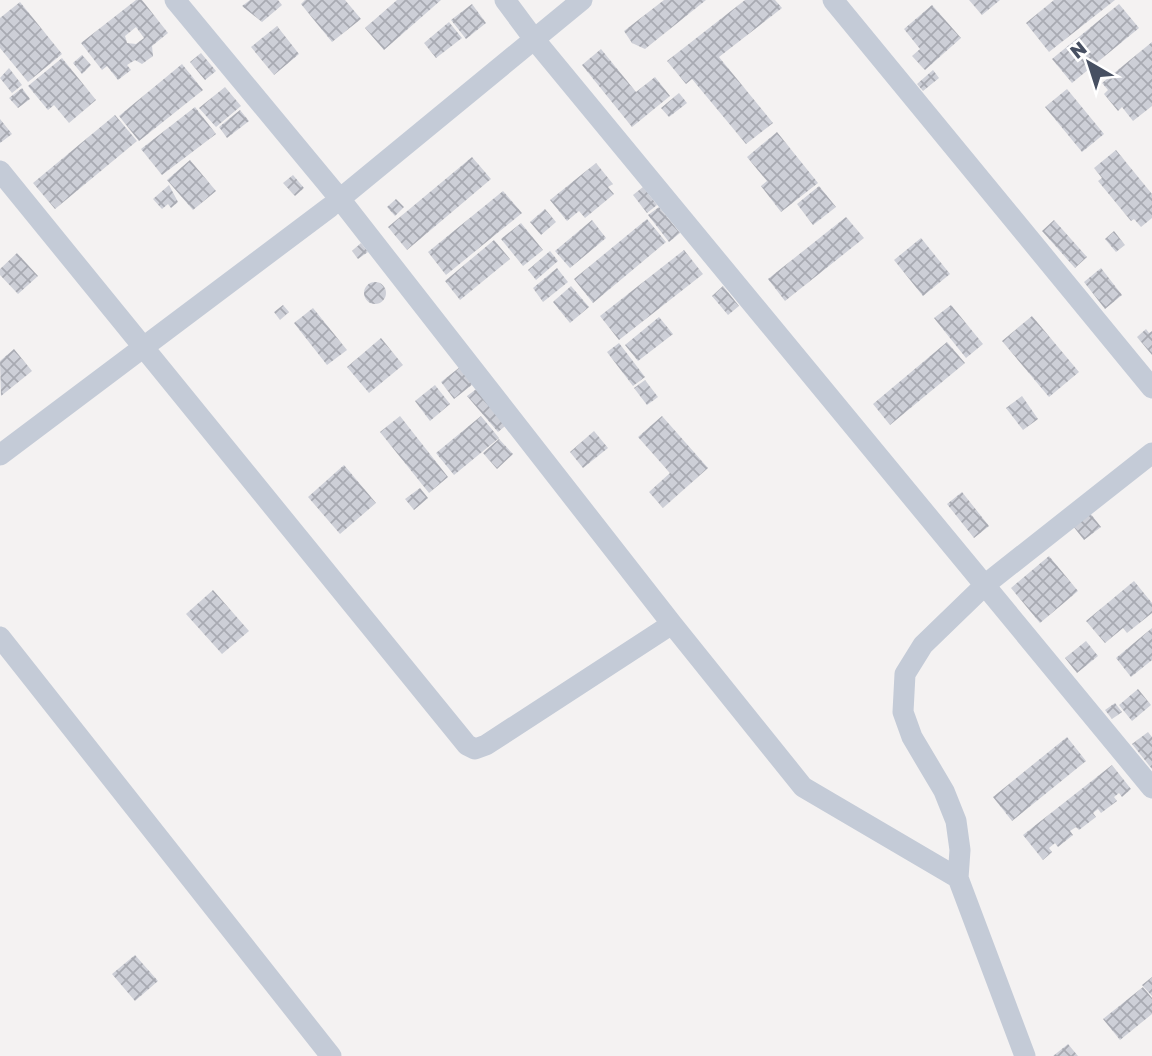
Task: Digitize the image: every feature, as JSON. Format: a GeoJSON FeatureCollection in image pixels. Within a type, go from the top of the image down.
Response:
{"type":"FeatureCollection","features":[{"type":"Feature","properties":{"kind":"street"},"geometry":{"type":"LineString","coordinates":[[175,0],[340,199],[672,624],[803,786],[958,878]]}},
{"type":"Feature","properties":{"kind":"street"},"geometry":{"type":"LineString","coordinates":[[505,0],[534,39],[986,583],[1152,788]]}},
{"type":"Feature","properties":{"kind":"street"},"geometry":{"type":"LineString","coordinates":[[0,455],[340,199],[582,0]]}},
{"type":"Feature","properties":{"kind":"street"},"geometry":{"type":"LineString","coordinates":[[833,0],[1152,388]]}},
{"type":"Feature","properties":{"kind":"street"},"geometry":{"type":"LineString","coordinates":[[0,171],[467,745],[475,749],[486,745],[672,624]]}},
{"type":"Feature","properties":{"kind":"street"},"geometry":{"type":"LineString","coordinates":[[1025,1056],[958,878],[960,849],[956,821],[944,791],[912,737],[903,712],[905,674],[923,645],[986,583],[1152,453]]}},
{"type":"Feature","properties":{"kind":"street"},"geometry":{"type":"LineString","coordinates":[[0,637],[331,1056]]}},
{"type":"Feature","properties":{"kind":"building"},"geometry":{"type":"Polygon","coordinates":[[[136,0],[142,0],[168,33],[152,46],[153,56],[142,64],[135,60],[127,65],[131,70],[118,80],[107,66],[102,70],[81,43],[136,0]],[[136,27],[125,36],[127,43],[136,44],[144,38],[136,27]]]}},
{"type":"Feature","properties":{"kind":"building"},"geometry":{"type":"Polygon","coordinates":[[[250,0],[278,0],[282,5],[262,22],[242,6],[250,0]]]}},
{"type":"Feature","properties":{"kind":"building"},"geometry":{"type":"Polygon","coordinates":[[[305,0],[345,0],[361,19],[332,42],[301,4],[305,0]]]}},
{"type":"Feature","properties":{"kind":"building"},"geometry":{"type":"Polygon","coordinates":[[[397,0],[441,0],[384,50],[365,28],[397,0]]]}},
{"type":"Feature","properties":{"kind":"building"},"geometry":{"type":"Polygon","coordinates":[[[664,0],[706,0],[645,49],[632,43],[624,31],[664,0]]]}},
{"type":"Feature","properties":{"kind":"building"},"geometry":{"type":"Polygon","coordinates":[[[745,0],[775,0],[782,8],[719,57],[773,123],[746,144],[692,79],[686,84],[667,61],[745,0]]]}},
{"type":"Feature","properties":{"kind":"building"},"geometry":{"type":"Polygon","coordinates":[[[969,0],[1000,0],[982,15],[969,0]]]}},
{"type":"Feature","properties":{"kind":"building"},"geometry":{"type":"Polygon","coordinates":[[[1054,0],[1115,0],[1049,52],[1026,23],[1054,0]]]}},
{"type":"Feature","properties":{"kind":"building"},"geometry":{"type":"Polygon","coordinates":[[[20,2],[62,54],[28,82],[0,48],[0,18],[20,2]]]}},
{"type":"Feature","properties":{"kind":"building"},"geometry":{"type":"Polygon","coordinates":[[[472,4],[486,23],[466,39],[451,20],[472,4]]]}},
{"type":"Feature","properties":{"kind":"building"},"geometry":{"type":"Polygon","coordinates":[[[1119,4],[1139,28],[1072,83],[1052,59],[1119,4]]]}},
{"type":"Feature","properties":{"kind":"building"},"geometry":{"type":"Polygon","coordinates":[[[932,5],[961,38],[925,70],[912,56],[920,49],[904,29],[932,5]]]}},
{"type":"Feature","properties":{"kind":"building"},"geometry":{"type":"Polygon","coordinates":[[[449,22],[462,38],[436,58],[424,43],[449,22]]]}},
{"type":"Feature","properties":{"kind":"building"},"geometry":{"type":"Polygon","coordinates":[[[277,26],[299,54],[274,75],[251,47],[277,26]]]}},
{"type":"Feature","properties":{"kind":"building"},"geometry":{"type":"Polygon","coordinates":[[[1152,42],[1152,106],[1133,121],[1122,107],[1118,111],[1104,94],[1108,90],[1102,83],[1152,42]]]}},
{"type":"Feature","properties":{"kind":"building"},"geometry":{"type":"Polygon","coordinates":[[[601,49],[636,92],[655,77],[670,96],[632,127],[582,65],[601,49]]]}},
{"type":"Feature","properties":{"kind":"building"},"geometry":{"type":"Polygon","coordinates":[[[201,53],[216,71],[205,80],[190,62],[201,53]]]}},
{"type":"Feature","properties":{"kind":"building"},"geometry":{"type":"Polygon","coordinates":[[[82,55],[91,65],[82,74],[73,63],[82,55]]]}},
{"type":"Feature","properties":{"kind":"building"},"geometry":{"type":"Polygon","coordinates":[[[62,58],[96,100],[69,123],[54,105],[48,110],[28,86],[62,58]]]}},
{"type":"Feature","properties":{"kind":"building"},"geometry":{"type":"Polygon","coordinates":[[[182,64],[203,90],[139,141],[119,116],[182,64]]]}},
{"type":"Feature","properties":{"kind":"building"},"geometry":{"type":"Polygon","coordinates":[[[9,68],[22,85],[12,93],[0,78],[9,68]]]}},
{"type":"Feature","properties":{"kind":"building"},"geometry":{"type":"Polygon","coordinates":[[[933,70],[939,78],[923,91],[917,84],[933,70]]]}},
{"type":"Feature","properties":{"kind":"building"},"geometry":{"type":"Polygon","coordinates":[[[225,87],[241,106],[216,127],[199,108],[225,87]]]}},
{"type":"Feature","properties":{"kind":"building"},"geometry":{"type":"Polygon","coordinates":[[[22,88],[30,99],[18,108],[9,98],[22,88]]]}},
{"type":"Feature","properties":{"kind":"building"},"geometry":{"type":"Polygon","coordinates":[[[1067,89],[1104,134],[1082,152],[1045,107],[1067,89]]]}},
{"type":"Feature","properties":{"kind":"building"},"geometry":{"type":"Polygon","coordinates":[[[679,93],[687,103],[669,117],[661,108],[679,93]]]}},
{"type":"Feature","properties":{"kind":"building"},"geometry":{"type":"Polygon","coordinates":[[[195,107],[216,134],[162,175],[141,149],[195,107]]]}},
{"type":"Feature","properties":{"kind":"building"},"geometry":{"type":"Polygon","coordinates":[[[240,110],[249,121],[227,138],[219,127],[240,110]]]}},
{"type":"Feature","properties":{"kind":"building"},"geometry":{"type":"Polygon","coordinates":[[[115,115],[137,141],[55,209],[33,183],[115,115]]]}},
{"type":"Feature","properties":{"kind":"building"},"geometry":{"type":"Polygon","coordinates":[[[0,119],[12,134],[0,143],[0,119]]]}},
{"type":"Feature","properties":{"kind":"building"},"geometry":{"type":"Polygon","coordinates":[[[777,132],[818,183],[781,212],[761,186],[767,181],[747,157],[777,132]]]}},
{"type":"Feature","properties":{"kind":"building"},"geometry":{"type":"Polygon","coordinates":[[[1116,150],[1152,194],[1152,218],[1141,227],[1134,219],[1131,221],[1098,181],[1102,178],[1094,168],[1116,150]]]}},
{"type":"Feature","properties":{"kind":"building"},"geometry":{"type":"Polygon","coordinates":[[[472,157],[491,179],[407,250],[388,227],[472,157]]]}},
{"type":"Feature","properties":{"kind":"building"},"geometry":{"type":"Polygon","coordinates":[[[190,160],[216,191],[193,210],[167,180],[190,160]]]}},
{"type":"Feature","properties":{"kind":"building"},"geometry":{"type":"Polygon","coordinates":[[[596,163],[613,184],[608,187],[614,194],[585,218],[579,211],[567,221],[550,200],[596,163]]]}},
{"type":"Feature","properties":{"kind":"building"},"geometry":{"type":"Polygon","coordinates":[[[293,175],[304,188],[295,196],[283,183],[293,175]]]}},
{"type":"Feature","properties":{"kind":"building"},"geometry":{"type":"Polygon","coordinates":[[[169,185],[178,202],[171,208],[168,204],[162,209],[153,199],[169,185]]]}},
{"type":"Feature","properties":{"kind":"building"},"geometry":{"type":"Polygon","coordinates":[[[819,186],[836,207],[813,225],[797,204],[819,186]]]}},
{"type":"Feature","properties":{"kind":"building"},"geometry":{"type":"Polygon","coordinates":[[[643,187],[657,205],[647,213],[633,195],[643,187]]]}},
{"type":"Feature","properties":{"kind":"building"},"geometry":{"type":"Polygon","coordinates":[[[503,191],[522,213],[446,275],[428,252],[503,191]]]}},
{"type":"Feature","properties":{"kind":"building"},"geometry":{"type":"Polygon","coordinates":[[[396,199],[404,207],[395,216],[387,207],[396,199]]]}},
{"type":"Feature","properties":{"kind":"building"},"geometry":{"type":"Polygon","coordinates":[[[659,207],[680,233],[669,242],[648,215],[659,207]]]}},
{"type":"Feature","properties":{"kind":"building"},"geometry":{"type":"Polygon","coordinates":[[[545,209],[556,222],[541,235],[530,222],[545,209]]]}},
{"type":"Feature","properties":{"kind":"building"},"geometry":{"type":"Polygon","coordinates":[[[846,217],[864,238],[785,301],[768,279],[846,217]]]}},
{"type":"Feature","properties":{"kind":"building"},"geometry":{"type":"Polygon","coordinates":[[[647,219],[666,242],[593,303],[574,279],[647,219]]]}},
{"type":"Feature","properties":{"kind":"building"},"geometry":{"type":"Polygon","coordinates":[[[592,220],[606,238],[570,268],[555,251],[592,220]]]}},
{"type":"Feature","properties":{"kind":"building"},"geometry":{"type":"Polygon","coordinates":[[[1054,220],[1087,257],[1075,268],[1042,231],[1054,220]]]}},
{"type":"Feature","properties":{"kind":"building"},"geometry":{"type":"Polygon","coordinates":[[[521,223],[543,250],[523,266],[501,239],[521,223]]]}},
{"type":"Feature","properties":{"kind":"building"},"geometry":{"type":"Polygon","coordinates":[[[1114,231],[1125,245],[1116,252],[1105,239],[1114,231]]]}},
{"type":"Feature","properties":{"kind":"building"},"geometry":{"type":"Polygon","coordinates":[[[921,238],[950,274],[923,296],[894,260],[921,238]]]}},
{"type":"Feature","properties":{"kind":"building"},"geometry":{"type":"Polygon","coordinates":[[[494,240],[510,259],[460,300],[445,281],[494,240]]]}},
{"type":"Feature","properties":{"kind":"building"},"geometry":{"type":"Polygon","coordinates":[[[361,243],[368,252],[358,259],[352,251],[361,243]]]}},
{"type":"Feature","properties":{"kind":"building"},"geometry":{"type":"Polygon","coordinates":[[[684,250],[703,274],[619,340],[600,316],[684,250]]]}},
{"type":"Feature","properties":{"kind":"building"},"geometry":{"type":"Polygon","coordinates":[[[550,251],[558,261],[536,280],[528,270],[550,251]]]}},
{"type":"Feature","properties":{"kind":"building"},"geometry":{"type":"Polygon","coordinates":[[[17,253],[38,276],[18,294],[0,275],[0,269],[17,253]]]}},
{"type":"Feature","properties":{"kind":"building"},"geometry":{"type":"Polygon","coordinates":[[[557,268],[568,282],[543,302],[533,288],[557,268]]]}},
{"type":"Feature","properties":{"kind":"building"},"geometry":{"type":"Polygon","coordinates":[[[1101,268],[1122,295],[1105,309],[1084,282],[1101,268]]]}},
{"type":"Feature","properties":{"kind":"building"},"geometry":{"type":"Polygon","coordinates":[[[371,282],[379,282],[386,289],[386,297],[379,304],[371,304],[364,297],[364,289],[371,282]]]}},
{"type":"Feature","properties":{"kind":"building"},"geometry":{"type":"Polygon","coordinates":[[[571,286],[589,307],[570,323],[553,302],[571,286]]]}},
{"type":"Feature","properties":{"kind":"building"},"geometry":{"type":"Polygon","coordinates":[[[723,286],[739,306],[728,315],[712,296],[723,286]]]}},
{"type":"Feature","properties":{"kind":"building"},"geometry":{"type":"Polygon","coordinates":[[[283,305],[289,312],[280,320],[274,312],[283,305]]]}},
{"type":"Feature","properties":{"kind":"building"},"geometry":{"type":"Polygon","coordinates":[[[951,305],[983,344],[966,358],[934,318],[951,305]]]}},
{"type":"Feature","properties":{"kind":"building"},"geometry":{"type":"Polygon","coordinates":[[[313,308],[347,350],[327,365],[294,323],[313,308]]]}},
{"type":"Feature","properties":{"kind":"building"},"geometry":{"type":"Polygon","coordinates":[[[1032,316],[1079,372],[1049,397],[1002,341],[1032,316]]]}},
{"type":"Feature","properties":{"kind":"building"},"geometry":{"type":"Polygon","coordinates":[[[659,317],[673,334],[638,361],[625,345],[659,317]]]}},
{"type":"Feature","properties":{"kind":"building"},"geometry":{"type":"Polygon","coordinates":[[[1146,329],[1149,333],[1152,331],[1152,355],[1137,337],[1146,329]]]}},
{"type":"Feature","properties":{"kind":"building"},"geometry":{"type":"Polygon","coordinates":[[[381,338],[403,365],[369,393],[347,367],[381,338]]]}},
{"type":"Feature","properties":{"kind":"building"},"geometry":{"type":"Polygon","coordinates":[[[947,342],[965,363],[890,425],[873,404],[947,342]]]}},
{"type":"Feature","properties":{"kind":"building"},"geometry":{"type":"Polygon","coordinates":[[[619,343],[645,377],[633,386],[607,352],[619,343]]]}},
{"type":"Feature","properties":{"kind":"building"},"geometry":{"type":"Polygon","coordinates":[[[14,349],[32,371],[1,396],[0,361],[14,349]]]}},
{"type":"Feature","properties":{"kind":"building"},"geometry":{"type":"Polygon","coordinates":[[[460,367],[473,384],[454,399],[441,382],[460,367]]]}},
{"type":"Feature","properties":{"kind":"building"},"geometry":{"type":"Polygon","coordinates":[[[645,380],[658,397],[647,405],[634,388],[645,380]]]}},
{"type":"Feature","properties":{"kind":"building"},"geometry":{"type":"Polygon","coordinates":[[[435,385],[450,404],[430,421],[415,401],[435,385]]]}},
{"type":"Feature","properties":{"kind":"building"},"geometry":{"type":"Polygon","coordinates":[[[479,387],[510,422],[498,432],[467,396],[479,387]]]}},
{"type":"Feature","properties":{"kind":"building"},"geometry":{"type":"Polygon","coordinates":[[[1022,396],[1038,419],[1023,430],[1006,408],[1022,396]]]}},
{"type":"Feature","properties":{"kind":"building"},"geometry":{"type":"Polygon","coordinates":[[[400,416],[448,477],[429,493],[380,432],[400,416]]]}},
{"type":"Feature","properties":{"kind":"building"},"geometry":{"type":"Polygon","coordinates":[[[481,416],[499,438],[454,475],[436,453],[481,416]]]}},
{"type":"Feature","properties":{"kind":"building"},"geometry":{"type":"Polygon","coordinates":[[[662,416],[708,468],[663,508],[649,492],[670,473],[638,437],[662,416]]]}},
{"type":"Feature","properties":{"kind":"building"},"geometry":{"type":"Polygon","coordinates":[[[594,431],[608,448],[583,468],[570,452],[594,431]]]}},
{"type":"Feature","properties":{"kind":"building"},"geometry":{"type":"Polygon","coordinates":[[[499,439],[513,454],[497,469],[483,453],[499,439]]]}},
{"type":"Feature","properties":{"kind":"building"},"geometry":{"type":"Polygon","coordinates":[[[344,465],[376,503],[340,534],[308,497],[344,465]]]}},
{"type":"Feature","properties":{"kind":"building"},"geometry":{"type":"Polygon","coordinates":[[[420,488],[428,498],[414,510],[405,499],[420,488]]]}},
{"type":"Feature","properties":{"kind":"building"},"geometry":{"type":"Polygon","coordinates":[[[962,492],[989,526],[974,538],[947,504],[962,492]]]}},
{"type":"Feature","properties":{"kind":"building"},"geometry":{"type":"Polygon","coordinates":[[[1090,513],[1101,527],[1084,540],[1073,526],[1090,513]]]}},
{"type":"Feature","properties":{"kind":"building"},"geometry":{"type":"Polygon","coordinates":[[[1049,556],[1078,591],[1040,623],[1011,588],[1049,556]]]}},
{"type":"Feature","properties":{"kind":"building"},"geometry":{"type":"Polygon","coordinates":[[[1134,581],[1152,603],[1152,613],[1127,633],[1123,628],[1105,643],[1086,621],[1134,581]]]}},
{"type":"Feature","properties":{"kind":"building"},"geometry":{"type":"Polygon","coordinates":[[[213,590],[249,631],[222,654],[186,614],[213,590]]]}},
{"type":"Feature","properties":{"kind":"building"},"geometry":{"type":"Polygon","coordinates":[[[1152,628],[1152,660],[1131,677],[1116,658],[1152,628]]]}},
{"type":"Feature","properties":{"kind":"building"},"geometry":{"type":"Polygon","coordinates":[[[1086,641],[1098,656],[1077,673],[1065,658],[1086,641]]]}},
{"type":"Feature","properties":{"kind":"building"},"geometry":{"type":"Polygon","coordinates":[[[1138,689],[1151,705],[1132,721],[1119,705],[1138,689]]]}},
{"type":"Feature","properties":{"kind":"building"},"geometry":{"type":"Polygon","coordinates":[[[1115,703],[1122,712],[1112,719],[1105,710],[1115,703]]]}},
{"type":"Feature","properties":{"kind":"building"},"geometry":{"type":"Polygon","coordinates":[[[1148,732],[1152,737],[1152,769],[1132,744],[1148,732]]]}},
{"type":"Feature","properties":{"kind":"building"},"geometry":{"type":"Polygon","coordinates":[[[1067,737],[1086,761],[1012,821],[993,797],[1067,737]]]}},
{"type":"Feature","properties":{"kind":"building"},"geometry":{"type":"Polygon","coordinates":[[[1112,765],[1131,789],[1122,797],[1119,793],[1114,797],[1117,801],[1101,813],[1098,809],[1093,813],[1096,817],[1079,830],[1076,827],[1070,831],[1073,835],[1058,847],[1055,843],[1049,848],[1052,852],[1043,860],[1023,835],[1112,765]]]}},
{"type":"Feature","properties":{"kind":"building"},"geometry":{"type":"Polygon","coordinates":[[[135,955],[158,981],[135,1001],[112,974],[135,955]]]}},
{"type":"Feature","properties":{"kind":"building"},"geometry":{"type":"Polygon","coordinates":[[[1152,977],[1152,996],[1142,985],[1152,977]]]}},
{"type":"Feature","properties":{"kind":"building"},"geometry":{"type":"Polygon","coordinates":[[[1143,987],[1152,998],[1152,1014],[1120,1040],[1103,1019],[1143,987]]]}},
{"type":"Feature","properties":{"kind":"building"},"geometry":{"type":"Polygon","coordinates":[[[1068,1044],[1078,1056],[1053,1056],[1068,1044]]]}}]}
